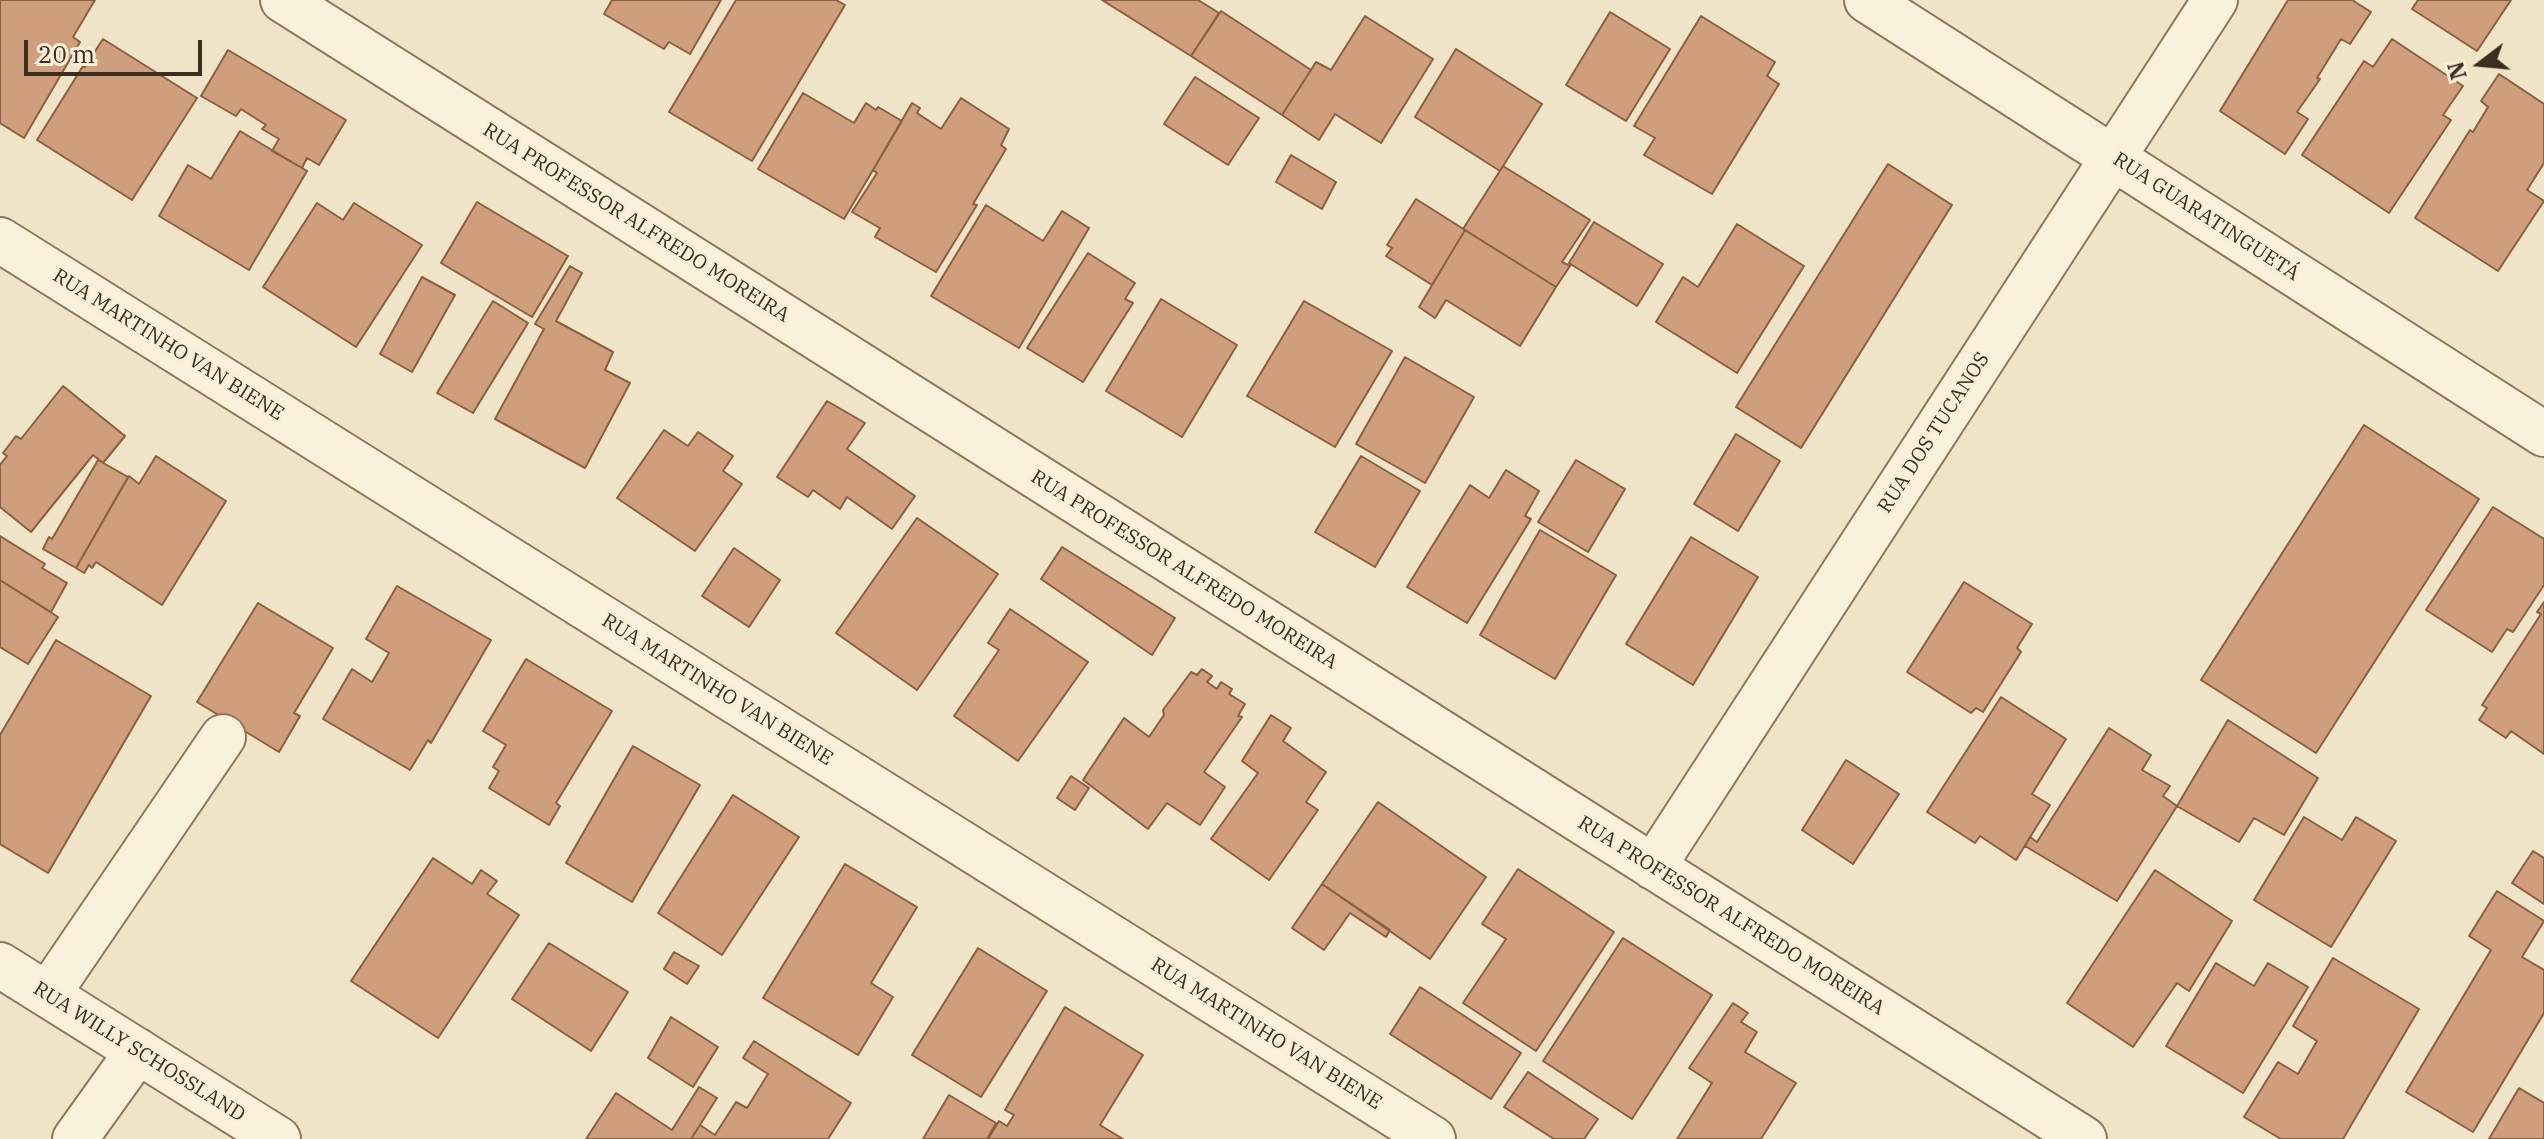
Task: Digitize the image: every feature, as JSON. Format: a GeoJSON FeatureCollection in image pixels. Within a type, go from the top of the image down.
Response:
{"type":"FeatureCollection","features":[{"type":"Feature","properties":{"kind":"street","name":"RUA PROFESSOR ALFREDO MOREIRA"},"geometry":{"type":"LineString","coordinates":[[283,0],[2084,1139]]}},
{"type":"Feature","properties":{"kind":"street","name":"RUA GUARATINGUETÁ"},"geometry":{"type":"LineString","coordinates":[[1867,0],[2544,434]]}},
{"type":"Feature","properties":{"kind":"street","name":"RUA DOS TUCANOS"},"geometry":{"type":"LineString","coordinates":[[1653,867],[2215,0]]}},
{"type":"Feature","properties":{"kind":"street","name":"RUA MARTINHO VAN BIENE"},"geometry":{"type":"LineString","coordinates":[[0,240],[1433,1139]]}},
{"type":"Feature","properties":{"kind":"street"},"geometry":{"type":"LineString","coordinates":[[48,994],[223,737]]}},
{"type":"Feature","properties":{"kind":"street","name":"RUA WILLY SCHOSSLAND"},"geometry":{"type":"LineString","coordinates":[[0,965],[278,1139]]}},
{"type":"Feature","properties":{"kind":"street"},"geometry":{"type":"LineString","coordinates":[[75,1139],[138,1051]]}},
{"type":"Feature","properties":{"kind":"building"},"geometry":{"type":"Polygon","coordinates":[[[0,0],[95,0],[73,37],[80,42],[24,138],[0,123],[0,0]]]}},
{"type":"Feature","properties":{"kind":"building"},"geometry":{"type":"Polygon","coordinates":[[[612,0],[721,0],[690,54],[669,42],[664,49],[604,14],[612,0]]]}},
{"type":"Feature","properties":{"kind":"building"},"geometry":{"type":"Polygon","coordinates":[[[736,0],[836,0],[845,5],[752,161],[669,112],[736,0]]]}},
{"type":"Feature","properties":{"kind":"building"},"geometry":{"type":"Polygon","coordinates":[[[1102,0],[1198,0],[1219,13],[1191,56],[1102,0]]]}},
{"type":"Feature","properties":{"kind":"building"},"geometry":{"type":"Polygon","coordinates":[[[2288,0],[2352,0],[2371,12],[2350,44],[2341,39],[2317,78],[2320,79],[2297,112],[2308,119],[2285,154],[2220,111],[2288,0]]]}},
{"type":"Feature","properties":{"kind":"building"},"geometry":{"type":"Polygon","coordinates":[[[2418,0],[2511,0],[2477,51],[2412,9],[2418,0]]]}},
{"type":"Feature","properties":{"kind":"building"},"geometry":{"type":"Polygon","coordinates":[[[1221,11],[1311,70],[1282,115],[1191,56],[1221,11]]]}},
{"type":"Feature","properties":{"kind":"building"},"geometry":{"type":"Polygon","coordinates":[[[1610,12],[1670,49],[1626,121],[1566,85],[1610,12]]]}},
{"type":"Feature","properties":{"kind":"building"},"geometry":{"type":"Polygon","coordinates":[[[1365,16],[1433,59],[1381,143],[1335,114],[1319,140],[1282,115],[1316,62],[1331,70],[1365,16]]]}},
{"type":"Feature","properties":{"kind":"building"},"geometry":{"type":"Polygon","coordinates":[[[1701,16],[1775,62],[1767,76],[1779,84],[1712,194],[1644,155],[1655,138],[1634,126],[1701,16]]]}},
{"type":"Feature","properties":{"kind":"building"},"geometry":{"type":"Polygon","coordinates":[[[103,39],[197,98],[132,200],[37,140],[103,39]]]}},
{"type":"Feature","properties":{"kind":"building"},"geometry":{"type":"Polygon","coordinates":[[[2392,39],[2463,86],[2443,115],[2451,120],[2389,213],[2302,155],[2364,61],[2373,67],[2392,39]]]}},
{"type":"Feature","properties":{"kind":"building"},"geometry":{"type":"Polygon","coordinates":[[[1456,49],[1542,104],[1500,171],[1415,117],[1456,49]]]}},
{"type":"Feature","properties":{"kind":"building"},"geometry":{"type":"Polygon","coordinates":[[[228,50],[346,120],[319,165],[307,158],[302,168],[272,151],[279,139],[262,129],[266,125],[241,109],[236,116],[201,96],[228,50]]]}},
{"type":"Feature","properties":{"kind":"building"},"geometry":{"type":"Polygon","coordinates":[[[2499,74],[2544,104],[2544,163],[2527,190],[2544,201],[2498,271],[2415,218],[2470,130],[2473,132],[2488,107],[2481,101],[2499,74]]]}},
{"type":"Feature","properties":{"kind":"building"},"geometry":{"type":"Polygon","coordinates":[[[1195,77],[1259,118],[1228,165],[1164,124],[1195,77]]]}},
{"type":"Feature","properties":{"kind":"building"},"geometry":{"type":"Polygon","coordinates":[[[803,93],[854,123],[866,103],[902,121],[844,219],[758,169],[803,93]]]}},
{"type":"Feature","properties":{"kind":"building"},"geometry":{"type":"Polygon","coordinates":[[[961,98],[1009,129],[1001,145],[1006,149],[973,204],[977,205],[936,272],[875,237],[880,228],[852,212],[877,173],[873,170],[912,103],[920,108],[917,113],[941,129],[961,98]]]}},
{"type":"Feature","properties":{"kind":"building"},"geometry":{"type":"Polygon","coordinates":[[[240,131],[307,171],[249,270],[159,216],[188,165],[211,179],[240,131]]]}},
{"type":"Feature","properties":{"kind":"building"},"geometry":{"type":"Polygon","coordinates":[[[1291,155],[1336,182],[1322,209],[1276,182],[1291,155]]]}},
{"type":"Feature","properties":{"kind":"building"},"geometry":{"type":"Polygon","coordinates":[[[1888,164],[1952,205],[1801,448],[1736,407],[1888,164]]]}},
{"type":"Feature","properties":{"kind":"building"},"geometry":{"type":"Polygon","coordinates":[[[1503,166],[1590,220],[1562,262],[1570,266],[1556,287],[1463,229],[1503,166]]]}},
{"type":"Feature","properties":{"kind":"building"},"geometry":{"type":"Polygon","coordinates":[[[1416,199],[1465,230],[1432,285],[1386,256],[1392,248],[1387,245],[1416,199]]]}},
{"type":"Feature","properties":{"kind":"building"},"geometry":{"type":"Polygon","coordinates":[[[477,202],[568,256],[532,317],[441,263],[477,202]]]}},
{"type":"Feature","properties":{"kind":"building"},"geometry":{"type":"Polygon","coordinates":[[[317,203],[343,220],[354,203],[422,245],[356,347],[263,287],[317,203]]]}},
{"type":"Feature","properties":{"kind":"building"},"geometry":{"type":"Polygon","coordinates":[[[986,205],[1043,241],[1062,211],[1089,228],[1019,348],[931,296],[986,205]]]}},
{"type":"Feature","properties":{"kind":"building"},"geometry":{"type":"Polygon","coordinates":[[[1594,222],[1663,264],[1637,306],[1569,263],[1594,222]]]}},
{"type":"Feature","properties":{"kind":"building"},"geometry":{"type":"Polygon","coordinates":[[[1737,224],[1804,266],[1737,373],[1656,322],[1683,277],[1698,287],[1737,224]]]}},
{"type":"Feature","properties":{"kind":"building"},"geometry":{"type":"Polygon","coordinates":[[[1465,230],[1556,287],[1520,346],[1446,300],[1435,318],[1419,307],[1465,230]]]}},
{"type":"Feature","properties":{"kind":"building"},"geometry":{"type":"Polygon","coordinates":[[[1088,253],[1135,283],[1125,299],[1133,303],[1083,382],[1027,348],[1088,253]]]}},
{"type":"Feature","properties":{"kind":"building"},"geometry":{"type":"Polygon","coordinates":[[[570,266],[582,273],[556,321],[613,352],[605,370],[630,383],[585,468],[495,419],[544,329],[535,324],[570,266]]]}},
{"type":"Feature","properties":{"kind":"building"},"geometry":{"type":"Polygon","coordinates":[[[422,277],[455,295],[412,372],[380,354],[422,277]]]}},
{"type":"Feature","properties":{"kind":"building"},"geometry":{"type":"Polygon","coordinates":[[[1161,299],[1237,345],[1182,437],[1106,391],[1161,299]]]}},
{"type":"Feature","properties":{"kind":"building"},"geometry":{"type":"Polygon","coordinates":[[[493,301],[528,323],[473,413],[437,393],[493,301]]]}},
{"type":"Feature","properties":{"kind":"building"},"geometry":{"type":"Polygon","coordinates":[[[1304,301],[1392,351],[1335,447],[1247,396],[1304,301]]]}},
{"type":"Feature","properties":{"kind":"building"},"geometry":{"type":"Polygon","coordinates":[[[1405,357],[1474,397],[1425,483],[1356,444],[1405,357]]]}},
{"type":"Feature","properties":{"kind":"building"},"geometry":{"type":"Polygon","coordinates":[[[63,386],[125,436],[103,463],[93,455],[31,532],[0,507],[0,465],[7,456],[3,453],[16,436],[21,439],[63,386]]]}},
{"type":"Feature","properties":{"kind":"building"},"geometry":{"type":"Polygon","coordinates":[[[827,401],[865,423],[847,449],[915,496],[892,529],[847,497],[840,509],[813,490],[808,497],[777,477],[827,401]]]}},
{"type":"Feature","properties":{"kind":"building"},"geometry":{"type":"Polygon","coordinates":[[[2364,425],[2479,499],[2316,753],[2201,680],[2364,425]]]}},
{"type":"Feature","properties":{"kind":"building"},"geometry":{"type":"Polygon","coordinates":[[[664,430],[688,446],[698,432],[733,456],[723,471],[742,484],[695,551],[617,498],[664,430]]]}},
{"type":"Feature","properties":{"kind":"building"},"geometry":{"type":"Polygon","coordinates":[[[1736,434],[1780,461],[1738,531],[1694,504],[1736,434]]]}},
{"type":"Feature","properties":{"kind":"building"},"geometry":{"type":"Polygon","coordinates":[[[156,456],[226,501],[162,605],[96,562],[92,568],[89,565],[84,573],[76,568],[129,476],[139,484],[156,456]]]}},
{"type":"Feature","properties":{"kind":"building"},"geometry":{"type":"Polygon","coordinates":[[[1361,456],[1420,491],[1375,567],[1315,532],[1361,456]]]}},
{"type":"Feature","properties":{"kind":"building"},"geometry":{"type":"Polygon","coordinates":[[[98,460],[128,477],[76,568],[43,549],[98,460]]]}},
{"type":"Feature","properties":{"kind":"building"},"geometry":{"type":"Polygon","coordinates":[[[1576,460],[1625,489],[1588,552],[1538,522],[1576,460]]]}},
{"type":"Feature","properties":{"kind":"building"},"geometry":{"type":"Polygon","coordinates":[[[1506,470],[1539,491],[1525,516],[1531,519],[1467,623],[1407,587],[1470,485],[1489,498],[1506,470]]]}},
{"type":"Feature","properties":{"kind":"building"},"geometry":{"type":"Polygon","coordinates":[[[2493,507],[2544,539],[2544,585],[2513,632],[2507,629],[2492,652],[2426,610],[2493,507]]]}},
{"type":"Feature","properties":{"kind":"building"},"geometry":{"type":"Polygon","coordinates":[[[917,518],[998,574],[917,690],[836,633],[917,518]]]}},
{"type":"Feature","properties":{"kind":"building"},"geometry":{"type":"Polygon","coordinates":[[[1540,530],[1616,575],[1555,679],[1480,635],[1540,530]]]}},
{"type":"Feature","properties":{"kind":"building"},"geometry":{"type":"Polygon","coordinates":[[[0,536],[45,564],[42,568],[67,583],[51,612],[0,580],[0,536]]]}},
{"type":"Feature","properties":{"kind":"building"},"geometry":{"type":"Polygon","coordinates":[[[1691,537],[1758,577],[1693,685],[1626,644],[1691,537]]]}},
{"type":"Feature","properties":{"kind":"building"},"geometry":{"type":"Polygon","coordinates":[[[1062,547],[1175,618],[1152,655],[1041,579],[1062,547]]]}},
{"type":"Feature","properties":{"kind":"building"},"geometry":{"type":"Polygon","coordinates":[[[734,548],[780,580],[749,627],[702,596],[734,548]]]}},
{"type":"Feature","properties":{"kind":"building"},"geometry":{"type":"Polygon","coordinates":[[[0,580],[58,617],[28,664],[0,647],[0,580]]]}},
{"type":"Feature","properties":{"kind":"building"},"geometry":{"type":"Polygon","coordinates":[[[1964,582],[2032,624],[2017,648],[2021,652],[1983,712],[1976,708],[1971,713],[1907,672],[1964,582]]]}},
{"type":"Feature","properties":{"kind":"building"},"geometry":{"type":"Polygon","coordinates":[[[397,586],[491,640],[431,743],[428,740],[410,770],[323,719],[352,669],[372,682],[389,653],[366,639],[397,586]]]}},
{"type":"Feature","properties":{"kind":"building"},"geometry":{"type":"Polygon","coordinates":[[[2544,602],[2544,754],[2511,731],[2506,738],[2479,720],[2487,708],[2482,705],[2541,614],[2537,612],[2544,602]]]}},
{"type":"Feature","properties":{"kind":"building"},"geometry":{"type":"Polygon","coordinates":[[[258,603],[333,648],[294,713],[300,716],[279,752],[197,702],[258,603]]]}},
{"type":"Feature","properties":{"kind":"building"},"geometry":{"type":"Polygon","coordinates":[[[1010,609],[1088,662],[1018,761],[954,716],[999,650],[988,643],[1010,609]]]}},
{"type":"Feature","properties":{"kind":"building"},"geometry":{"type":"Polygon","coordinates":[[[56,640],[151,696],[48,873],[0,844],[0,735],[56,640]]]}},
{"type":"Feature","properties":{"kind":"building"},"geometry":{"type":"Polygon","coordinates":[[[526,659],[612,711],[556,803],[560,806],[549,825],[489,788],[499,771],[493,767],[506,745],[483,731],[526,659]]]}},
{"type":"Feature","properties":{"kind":"building"},"geometry":{"type":"Polygon","coordinates":[[[1202,669],[1212,676],[1207,682],[1217,689],[1221,682],[1232,689],[1229,694],[1245,704],[1238,716],[1242,717],[1204,772],[1225,787],[1200,825],[1167,803],[1148,829],[1083,780],[1124,718],[1149,737],[1164,715],[1163,710],[1191,672],[1197,675],[1202,669]]]}},
{"type":"Feature","properties":{"kind":"building"},"geometry":{"type":"Polygon","coordinates":[[[2001,697],[2066,739],[2032,794],[2050,805],[2016,860],[1980,836],[1975,843],[1927,812],[2001,697]]]}},
{"type":"Feature","properties":{"kind":"building"},"geometry":{"type":"Polygon","coordinates":[[[1271,715],[1291,728],[1283,741],[1326,772],[1306,802],[1318,810],[1269,880],[1211,839],[1258,773],[1242,761],[1271,715]]]}},
{"type":"Feature","properties":{"kind":"building"},"geometry":{"type":"Polygon","coordinates":[[[2228,720],[2318,778],[2284,835],[2254,818],[2239,842],[2177,806],[2228,720]]]}},
{"type":"Feature","properties":{"kind":"building"},"geometry":{"type":"Polygon","coordinates":[[[2109,728],[2151,755],[2142,770],[2170,786],[2163,796],[2177,806],[2117,901],[2025,846],[2030,837],[2037,842],[2109,728]]]}},
{"type":"Feature","properties":{"kind":"building"},"geometry":{"type":"Polygon","coordinates":[[[633,746],[700,785],[632,902],[566,863],[633,746]]]}},
{"type":"Feature","properties":{"kind":"building"},"geometry":{"type":"Polygon","coordinates":[[[1846,760],[1899,794],[1853,864],[1802,830],[1846,760]]]}},
{"type":"Feature","properties":{"kind":"building"},"geometry":{"type":"Polygon","coordinates":[[[1071,776],[1089,788],[1075,810],[1057,798],[1071,776]]]}},
{"type":"Feature","properties":{"kind":"building"},"geometry":{"type":"Polygon","coordinates":[[[733,795],[799,837],[722,955],[658,913],[733,795]]]}},
{"type":"Feature","properties":{"kind":"building"},"geometry":{"type":"Polygon","coordinates":[[[1378,802],[1486,877],[1430,959],[1322,884],[1378,802]]]}},
{"type":"Feature","properties":{"kind":"building"},"geometry":{"type":"Polygon","coordinates":[[[2304,817],[2342,840],[2356,817],[2396,841],[2331,947],[2254,900],[2304,817]]]}},
{"type":"Feature","properties":{"kind":"building"},"geometry":{"type":"Polygon","coordinates":[[[2533,851],[2544,858],[2544,904],[2512,883],[2533,851]]]}},
{"type":"Feature","properties":{"kind":"building"},"geometry":{"type":"Polygon","coordinates":[[[433,858],[472,884],[481,870],[497,881],[487,894],[519,915],[438,1038],[351,981],[433,858]]]}},
{"type":"Feature","properties":{"kind":"building"},"geometry":{"type":"Polygon","coordinates":[[[845,864],[917,907],[871,983],[893,997],[858,1055],[763,998],[845,864]]]}},
{"type":"Feature","properties":{"kind":"building"},"geometry":{"type":"Polygon","coordinates":[[[1518,869],[1614,932],[1536,1051],[1463,1003],[1506,939],[1482,924],[1518,869]]]}},
{"type":"Feature","properties":{"kind":"building"},"geometry":{"type":"Polygon","coordinates":[[[2155,870],[2232,921],[2189,991],[2177,983],[2133,1047],[2067,1003],[2155,870]]]}},
{"type":"Feature","properties":{"kind":"building"},"geometry":{"type":"Polygon","coordinates":[[[1322,884],[1390,930],[1386,937],[1350,913],[1324,950],[1292,928],[1322,884]]]}},
{"type":"Feature","properties":{"kind":"building"},"geometry":{"type":"Polygon","coordinates":[[[2497,891],[2544,921],[2522,957],[2544,970],[2544,1013],[2473,1132],[2406,1092],[2491,950],[2469,936],[2497,891]]]}},
{"type":"Feature","properties":{"kind":"building"},"geometry":{"type":"Polygon","coordinates":[[[1623,938],[1712,995],[1632,1119],[1543,1061],[1623,938]]]}},
{"type":"Feature","properties":{"kind":"building"},"geometry":{"type":"Polygon","coordinates":[[[549,943],[628,992],[591,1051],[512,999],[549,943]]]}},
{"type":"Feature","properties":{"kind":"building"},"geometry":{"type":"Polygon","coordinates":[[[978,948],[1047,991],[981,1097],[912,1055],[978,948]]]}},
{"type":"Feature","properties":{"kind":"building"},"geometry":{"type":"Polygon","coordinates":[[[674,952],[699,966],[687,984],[664,969],[674,952]]]}},
{"type":"Feature","properties":{"kind":"building"},"geometry":{"type":"Polygon","coordinates":[[[2333,958],[2419,1009],[2343,1139],[2281,1139],[2244,1117],[2278,1062],[2298,1074],[2317,1041],[2293,1026],[2333,958]]]}},
{"type":"Feature","properties":{"kind":"building"},"geometry":{"type":"Polygon","coordinates":[[[2216,963],[2254,986],[2268,963],[2308,987],[2243,1093],[2166,1046],[2216,963]]]}},
{"type":"Feature","properties":{"kind":"building"},"geometry":{"type":"Polygon","coordinates":[[[1420,987],[1521,1053],[1491,1099],[1390,1034],[1420,987]]]}},
{"type":"Feature","properties":{"kind":"building"},"geometry":{"type":"Polygon","coordinates":[[[1733,1003],[1748,1013],[1741,1022],[1757,1032],[1745,1052],[1796,1083],[1761,1139],[1677,1139],[1712,1083],[1689,1068],[1733,1003]]]}},
{"type":"Feature","properties":{"kind":"building"},"geometry":{"type":"Polygon","coordinates":[[[1065,1007],[1143,1055],[1100,1125],[1123,1139],[988,1139],[999,1121],[1007,1126],[1014,1115],[1005,1110],[1065,1007]]]}},
{"type":"Feature","properties":{"kind":"building"},"geometry":{"type":"Polygon","coordinates":[[[671,1017],[718,1047],[693,1087],[648,1058],[671,1017]]]}},
{"type":"Feature","properties":{"kind":"building"},"geometry":{"type":"Polygon","coordinates":[[[754,1041],[851,1103],[828,1139],[691,1139],[700,1125],[715,1135],[736,1102],[747,1108],[768,1074],[743,1058],[754,1041]]]}},
{"type":"Feature","properties":{"kind":"building"},"geometry":{"type":"Polygon","coordinates":[[[1528,1072],[1598,1119],[1584,1139],[1554,1139],[1504,1107],[1528,1072]]]}},
{"type":"Feature","properties":{"kind":"building"},"geometry":{"type":"Polygon","coordinates":[[[699,1087],[717,1098],[691,1139],[586,1139],[616,1093],[672,1130],[699,1087]]]}},
{"type":"Feature","properties":{"kind":"building"},"geometry":{"type":"Polygon","coordinates":[[[2519,1088],[2544,1103],[2544,1139],[2489,1139],[2519,1088]]]}},
{"type":"Feature","properties":{"kind":"building"},"geometry":{"type":"Polygon","coordinates":[[[949,1095],[996,1123],[987,1139],[923,1139],[949,1095]]]}}]}
